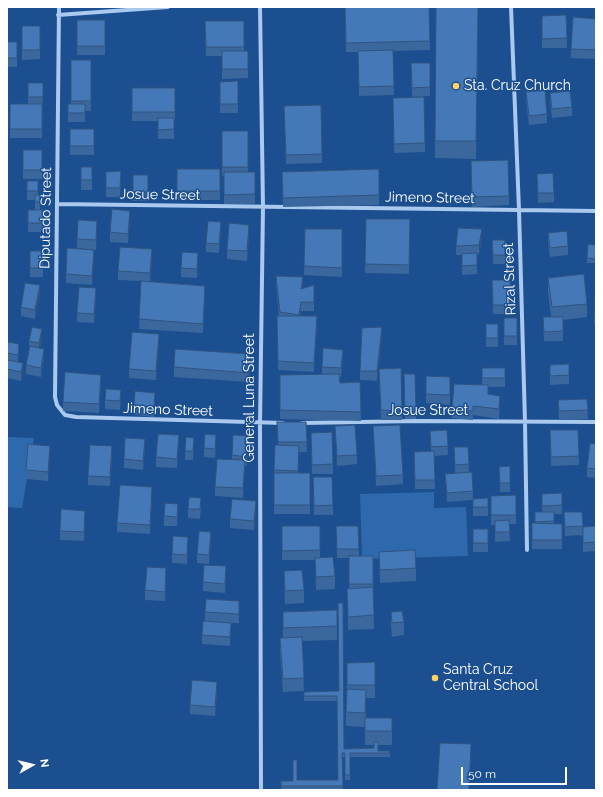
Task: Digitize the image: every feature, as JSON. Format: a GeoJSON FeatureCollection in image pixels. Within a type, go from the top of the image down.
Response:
{"type":"FeatureCollection","features":[{"type":"Feature","properties":{"kind":"street","name":"Diputado Street"},"geometry":{"type":"LineString","coordinates":[[59,7],[55,397],[60,410],[65,416],[76,417]]}},
{"type":"Feature","properties":{"kind":"street"},"geometry":{"type":"LineString","coordinates":[[58,15],[168,7]]}},
{"type":"Feature","properties":{"kind":"street","name":"General Luna Street"},"geometry":{"type":"LineString","coordinates":[[260,7],[263,207],[260,424],[261,790]]}},
{"type":"Feature","properties":{"kind":"street","name":"Rizal Street"},"geometry":{"type":"LineString","coordinates":[[511,7],[520,210],[526,422],[527,550]]}},
{"type":"Feature","properties":{"kind":"street","name":"Josue Street"},"geometry":{"type":"LineString","coordinates":[[57,204],[263,207]]}},
{"type":"Feature","properties":{"kind":"street","name":"Jimeno Street"},"geometry":{"type":"LineString","coordinates":[[263,207],[596,210]]}},
{"type":"Feature","properties":{"kind":"street","name":"Jimeno Street"},"geometry":{"type":"LineString","coordinates":[[76,417],[260,424]]}},
{"type":"Feature","properties":{"kind":"street","name":"Josue Street"},"geometry":{"type":"LineString","coordinates":[[299,423],[416,421],[596,422]]}},
{"type":"Feature","properties":{"kind":"street"},"geometry":{"type":"LineString","coordinates":[[260,424],[291,423]]}},
{"type":"Feature","properties":{"kind":"shaded area"},"geometry":{"type":"Polygon","coordinates":[[[7,437],[34,438],[22,508],[7,507],[7,437]]]}},
{"type":"Feature","properties":{"kind":"shaded area"},"geometry":{"type":"Polygon","coordinates":[[[434,492],[434,508],[466,507],[468,556],[362,559],[360,494],[434,492]]]}},
{"type":"Feature","properties":{"kind":"building"},"geometry":{"type":"Polygon","coordinates":[[[345,7],[429,7],[430,41],[346,43],[345,7]]]}},
{"type":"Feature","properties":{"kind":"building","name":"Sta. Cruz Church"},"geometry":{"type":"Polygon","coordinates":[[[436,7],[478,7],[476,141],[435,141],[436,7]]]}},
{"type":"Feature","properties":{"kind":"building"},"geometry":{"type":"Polygon","coordinates":[[[566,15],[567,38],[542,39],[542,16],[566,15]]]}},
{"type":"Feature","properties":{"kind":"building"},"geometry":{"type":"Polygon","coordinates":[[[573,17],[596,19],[596,50],[571,49],[573,17]]]}},
{"type":"Feature","properties":{"kind":"building"},"geometry":{"type":"Polygon","coordinates":[[[77,20],[105,20],[105,46],[77,46],[77,20]]]}},
{"type":"Feature","properties":{"kind":"building"},"geometry":{"type":"Polygon","coordinates":[[[205,21],[244,21],[244,47],[206,47],[205,21]]]}},
{"type":"Feature","properties":{"kind":"building"},"geometry":{"type":"Polygon","coordinates":[[[22,26],[40,26],[40,50],[22,50],[22,26]]]}},
{"type":"Feature","properties":{"kind":"building"},"geometry":{"type":"Polygon","coordinates":[[[7,42],[17,42],[17,58],[7,58],[7,42]]]}},
{"type":"Feature","properties":{"kind":"building"},"geometry":{"type":"Polygon","coordinates":[[[393,50],[394,86],[359,87],[358,51],[393,50]]]}},
{"type":"Feature","properties":{"kind":"building"},"geometry":{"type":"Polygon","coordinates":[[[222,51],[248,51],[248,69],[222,69],[222,51]]]}},
{"type":"Feature","properties":{"kind":"building"},"geometry":{"type":"Polygon","coordinates":[[[71,60],[91,60],[91,101],[71,101],[71,60]]]}},
{"type":"Feature","properties":{"kind":"building"},"geometry":{"type":"Polygon","coordinates":[[[411,63],[430,63],[430,87],[412,88],[411,63]]]}},
{"type":"Feature","properties":{"kind":"building"},"geometry":{"type":"Polygon","coordinates":[[[238,81],[238,104],[220,104],[220,82],[238,81]]]}},
{"type":"Feature","properties":{"kind":"building"},"geometry":{"type":"Polygon","coordinates":[[[28,83],[43,83],[43,97],[28,97],[28,83]]]}},
{"type":"Feature","properties":{"kind":"building"},"geometry":{"type":"Polygon","coordinates":[[[132,88],[175,88],[175,112],[132,112],[132,88]]]}},
{"type":"Feature","properties":{"kind":"building"},"geometry":{"type":"Polygon","coordinates":[[[545,90],[547,114],[529,116],[526,92],[545,90]]]}},
{"type":"Feature","properties":{"kind":"building"},"geometry":{"type":"Polygon","coordinates":[[[570,91],[572,107],[552,109],[550,93],[570,91]]]}},
{"type":"Feature","properties":{"kind":"building"},"geometry":{"type":"Polygon","coordinates":[[[424,97],[425,143],[394,144],[393,98],[424,97]]]}},
{"type":"Feature","properties":{"kind":"building"},"geometry":{"type":"Polygon","coordinates":[[[10,104],[42,104],[42,129],[10,129],[10,104]]]}},
{"type":"Feature","properties":{"kind":"building"},"geometry":{"type":"Polygon","coordinates":[[[68,104],[85,104],[85,113],[68,113],[68,104]]]}},
{"type":"Feature","properties":{"kind":"building"},"geometry":{"type":"Polygon","coordinates":[[[321,105],[322,154],[286,155],[284,106],[321,105]]]}},
{"type":"Feature","properties":{"kind":"building"},"geometry":{"type":"Polygon","coordinates":[[[158,118],[174,118],[174,129],[158,130],[158,118]]]}},
{"type":"Feature","properties":{"kind":"building"},"geometry":{"type":"Polygon","coordinates":[[[70,129],[94,129],[94,146],[70,146],[70,129]]]}},
{"type":"Feature","properties":{"kind":"building"},"geometry":{"type":"Polygon","coordinates":[[[222,131],[248,131],[248,167],[222,167],[222,131]]]}},
{"type":"Feature","properties":{"kind":"building"},"geometry":{"type":"Polygon","coordinates":[[[23,150],[42,150],[42,170],[23,170],[23,150]]]}},
{"type":"Feature","properties":{"kind":"building"},"geometry":{"type":"Polygon","coordinates":[[[508,160],[509,196],[472,197],[471,161],[508,160]]]}},
{"type":"Feature","properties":{"kind":"building"},"geometry":{"type":"Polygon","coordinates":[[[81,167],[92,167],[92,180],[81,180],[81,167]]]}},
{"type":"Feature","properties":{"kind":"building"},"geometry":{"type":"Polygon","coordinates":[[[177,169],[220,169],[220,191],[177,191],[177,169]]]}},
{"type":"Feature","properties":{"kind":"building"},"geometry":{"type":"Polygon","coordinates":[[[379,169],[379,195],[283,198],[282,172],[379,169]]]}},
{"type":"Feature","properties":{"kind":"building"},"geometry":{"type":"Polygon","coordinates":[[[121,171],[120,188],[106,188],[106,172],[121,171]]]}},
{"type":"Feature","properties":{"kind":"building"},"geometry":{"type":"Polygon","coordinates":[[[224,172],[255,172],[255,194],[224,195],[224,172]]]}},
{"type":"Feature","properties":{"kind":"building"},"geometry":{"type":"Polygon","coordinates":[[[553,173],[554,193],[538,193],[537,174],[553,173]]]}},
{"type":"Feature","properties":{"kind":"building"},"geometry":{"type":"Polygon","coordinates":[[[133,175],[148,175],[148,192],[133,192],[133,175]]]}},
{"type":"Feature","properties":{"kind":"building"},"geometry":{"type":"Polygon","coordinates":[[[27,181],[38,181],[38,191],[27,191],[27,181]]]}},
{"type":"Feature","properties":{"kind":"building"},"geometry":{"type":"Polygon","coordinates":[[[35,195],[40,195],[40,202],[35,202],[35,195]]]}},
{"type":"Feature","properties":{"kind":"building"},"geometry":{"type":"Polygon","coordinates":[[[112,209],[130,211],[128,234],[110,232],[112,209]]]}},
{"type":"Feature","properties":{"kind":"building"},"geometry":{"type":"Polygon","coordinates":[[[28,210],[46,210],[46,223],[28,223],[28,210]]]}},
{"type":"Feature","properties":{"kind":"building"},"geometry":{"type":"Polygon","coordinates":[[[366,219],[410,219],[409,265],[365,264],[366,219]]]}},
{"type":"Feature","properties":{"kind":"building"},"geometry":{"type":"Polygon","coordinates":[[[78,220],[97,221],[96,240],[77,239],[78,220]]]}},
{"type":"Feature","properties":{"kind":"building"},"geometry":{"type":"Polygon","coordinates":[[[208,221],[221,222],[219,244],[206,243],[208,221]]]}},
{"type":"Feature","properties":{"kind":"building"},"geometry":{"type":"Polygon","coordinates":[[[229,223],[249,225],[247,251],[227,250],[229,223]]]}},
{"type":"Feature","properties":{"kind":"building"},"geometry":{"type":"Polygon","coordinates":[[[458,228],[482,229],[479,245],[456,246],[458,228]]]}},
{"type":"Feature","properties":{"kind":"building"},"geometry":{"type":"Polygon","coordinates":[[[305,229],[342,229],[342,268],[304,266],[305,229]]]}},
{"type":"Feature","properties":{"kind":"building"},"geometry":{"type":"Polygon","coordinates":[[[567,231],[568,246],[550,248],[548,233],[567,231]]]}},
{"type":"Feature","properties":{"kind":"building"},"geometry":{"type":"Polygon","coordinates":[[[492,240],[505,240],[505,255],[493,255],[492,240]]]}},
{"type":"Feature","properties":{"kind":"building"},"geometry":{"type":"Polygon","coordinates":[[[588,244],[596,245],[596,259],[587,258],[588,244]]]}},
{"type":"Feature","properties":{"kind":"building"},"geometry":{"type":"Polygon","coordinates":[[[120,247],[152,249],[150,273],[118,271],[120,247]]]}},
{"type":"Feature","properties":{"kind":"building"},"geometry":{"type":"Polygon","coordinates":[[[67,248],[94,250],[92,276],[66,274],[67,248]]]}},
{"type":"Feature","properties":{"kind":"building"},"geometry":{"type":"Polygon","coordinates":[[[30,251],[43,251],[43,268],[30,268],[30,251]]]}},
{"type":"Feature","properties":{"kind":"building"},"geometry":{"type":"Polygon","coordinates":[[[182,252],[198,253],[197,269],[181,268],[182,252]]]}},
{"type":"Feature","properties":{"kind":"building"},"geometry":{"type":"Polygon","coordinates":[[[477,253],[477,265],[462,266],[462,254],[477,253]]]}},
{"type":"Feature","properties":{"kind":"building"},"geometry":{"type":"Polygon","coordinates":[[[584,274],[587,304],[552,307],[548,278],[584,274]]]}},
{"type":"Feature","properties":{"kind":"building"},"geometry":{"type":"Polygon","coordinates":[[[276,276],[303,277],[301,289],[314,285],[314,302],[301,302],[299,315],[280,312],[276,276]]]}},
{"type":"Feature","properties":{"kind":"building"},"geometry":{"type":"Polygon","coordinates":[[[596,279],[596,316],[594,316],[596,279]]]}},
{"type":"Feature","properties":{"kind":"building"},"geometry":{"type":"Polygon","coordinates":[[[492,280],[510,280],[511,305],[493,305],[492,280]]]}},
{"type":"Feature","properties":{"kind":"building"},"geometry":{"type":"Polygon","coordinates":[[[141,281],[205,286],[203,324],[139,319],[141,281]]]}},
{"type":"Feature","properties":{"kind":"building"},"geometry":{"type":"Polygon","coordinates":[[[25,283],[40,285],[35,310],[21,307],[25,283]]]}},
{"type":"Feature","properties":{"kind":"building"},"geometry":{"type":"Polygon","coordinates":[[[79,287],[96,288],[94,314],[77,313],[79,287]]]}},
{"type":"Feature","properties":{"kind":"building"},"geometry":{"type":"Polygon","coordinates":[[[277,316],[317,316],[314,363],[278,361],[277,316]]]}},
{"type":"Feature","properties":{"kind":"building"},"geometry":{"type":"Polygon","coordinates":[[[543,317],[563,317],[563,331],[544,332],[543,317]]]}},
{"type":"Feature","properties":{"kind":"building"},"geometry":{"type":"Polygon","coordinates":[[[504,318],[517,318],[517,336],[504,336],[504,318]]]}},
{"type":"Feature","properties":{"kind":"building"},"geometry":{"type":"Polygon","coordinates":[[[486,324],[498,324],[498,338],[486,338],[486,324]]]}},
{"type":"Feature","properties":{"kind":"building"},"geometry":{"type":"Polygon","coordinates":[[[32,327],[42,329],[39,343],[29,341],[32,327]]]}},
{"type":"Feature","properties":{"kind":"building"},"geometry":{"type":"Polygon","coordinates":[[[382,327],[377,371],[360,371],[362,328],[382,327]]]}},
{"type":"Feature","properties":{"kind":"building"},"geometry":{"type":"Polygon","coordinates":[[[132,332],[159,334],[156,371],[129,369],[132,332]]]}},
{"type":"Feature","properties":{"kind":"building"},"geometry":{"type":"Polygon","coordinates":[[[8,342],[19,344],[18,355],[7,353],[8,342]]]}},
{"type":"Feature","properties":{"kind":"building"},"geometry":{"type":"Polygon","coordinates":[[[30,346],[44,349],[41,368],[26,365],[30,346]]]}},
{"type":"Feature","properties":{"kind":"building"},"geometry":{"type":"Polygon","coordinates":[[[323,348],[343,350],[341,368],[322,367],[323,348]]]}},
{"type":"Feature","properties":{"kind":"building"},"geometry":{"type":"Polygon","coordinates":[[[175,349],[250,354],[249,373],[174,367],[175,349]]]}},
{"type":"Feature","properties":{"kind":"building"},"geometry":{"type":"Polygon","coordinates":[[[7,360],[23,363],[21,372],[7,369],[7,360]]]}},
{"type":"Feature","properties":{"kind":"building"},"geometry":{"type":"Polygon","coordinates":[[[569,364],[569,375],[550,376],[550,365],[569,364]]]}},
{"type":"Feature","properties":{"kind":"building"},"geometry":{"type":"Polygon","coordinates":[[[401,368],[402,411],[381,410],[379,369],[401,368]]]}},
{"type":"Feature","properties":{"kind":"building"},"geometry":{"type":"Polygon","coordinates":[[[482,368],[505,368],[505,378],[482,378],[482,368]]]}},
{"type":"Feature","properties":{"kind":"building"},"geometry":{"type":"Polygon","coordinates":[[[65,372],[101,375],[99,404],[63,402],[65,372]]]}},
{"type":"Feature","properties":{"kind":"building"},"geometry":{"type":"Polygon","coordinates":[[[339,374],[340,383],[360,382],[361,412],[280,410],[280,375],[339,374]]]}},
{"type":"Feature","properties":{"kind":"building"},"geometry":{"type":"Polygon","coordinates":[[[404,374],[415,374],[416,409],[405,410],[404,374]]]}},
{"type":"Feature","properties":{"kind":"building"},"geometry":{"type":"Polygon","coordinates":[[[426,376],[450,377],[450,395],[426,394],[426,376]]]}},
{"type":"Feature","properties":{"kind":"building"},"geometry":{"type":"Polygon","coordinates":[[[454,384],[488,385],[488,394],[500,396],[499,409],[473,406],[473,411],[452,409],[454,384]]]}},
{"type":"Feature","properties":{"kind":"building"},"geometry":{"type":"Polygon","coordinates":[[[106,389],[121,390],[120,401],[105,400],[106,389]]]}},
{"type":"Feature","properties":{"kind":"building"},"geometry":{"type":"Polygon","coordinates":[[[135,391],[155,393],[154,407],[134,406],[135,391]]]}},
{"type":"Feature","properties":{"kind":"building"},"geometry":{"type":"Polygon","coordinates":[[[587,399],[588,410],[559,411],[558,400],[587,399]]]}},
{"type":"Feature","properties":{"kind":"building"},"geometry":{"type":"Polygon","coordinates":[[[277,422],[306,422],[307,442],[278,442],[277,422]]]}},
{"type":"Feature","properties":{"kind":"building"},"geometry":{"type":"Polygon","coordinates":[[[355,425],[357,455],[337,456],[335,426],[355,425]]]}},
{"type":"Feature","properties":{"kind":"building"},"geometry":{"type":"Polygon","coordinates":[[[400,425],[403,475],[376,476],[373,426],[400,425]]]}},
{"type":"Feature","properties":{"kind":"building"},"geometry":{"type":"Polygon","coordinates":[[[447,430],[448,446],[431,447],[430,431],[447,430]]]}},
{"type":"Feature","properties":{"kind":"building"},"geometry":{"type":"Polygon","coordinates":[[[550,430],[578,430],[579,456],[551,457],[550,430]]]}},
{"type":"Feature","properties":{"kind":"building"},"geometry":{"type":"Polygon","coordinates":[[[332,432],[333,464],[312,465],[311,433],[332,432]]]}},
{"type":"Feature","properties":{"kind":"building"},"geometry":{"type":"Polygon","coordinates":[[[158,434],[179,435],[177,459],[156,457],[158,434]]]}},
{"type":"Feature","properties":{"kind":"building"},"geometry":{"type":"Polygon","coordinates":[[[205,434],[216,435],[215,449],[204,448],[205,434]]]}},
{"type":"Feature","properties":{"kind":"building"},"geometry":{"type":"Polygon","coordinates":[[[233,435],[248,436],[247,457],[232,455],[233,435]]]}},
{"type":"Feature","properties":{"kind":"building"},"geometry":{"type":"Polygon","coordinates":[[[186,437],[194,438],[193,451],[185,451],[186,437]]]}},
{"type":"Feature","properties":{"kind":"building"},"geometry":{"type":"Polygon","coordinates":[[[125,438],[145,439],[143,461],[124,459],[125,438]]]}},
{"type":"Feature","properties":{"kind":"building"},"geometry":{"type":"Polygon","coordinates":[[[590,443],[596,444],[596,469],[587,468],[590,443]]]}},
{"type":"Feature","properties":{"kind":"building"},"geometry":{"type":"Polygon","coordinates":[[[28,444],[50,446],[48,472],[26,470],[28,444]]]}},
{"type":"Feature","properties":{"kind":"building"},"geometry":{"type":"Polygon","coordinates":[[[90,445],[112,446],[110,477],[88,476],[90,445]]]}},
{"type":"Feature","properties":{"kind":"building"},"geometry":{"type":"Polygon","coordinates":[[[275,445],[299,446],[298,471],[274,470],[275,445]]]}},
{"type":"Feature","properties":{"kind":"building"},"geometry":{"type":"Polygon","coordinates":[[[454,447],[468,447],[469,464],[455,465],[454,447]]]}},
{"type":"Feature","properties":{"kind":"building"},"geometry":{"type":"Polygon","coordinates":[[[434,451],[435,480],[415,480],[414,452],[434,451]]]}},
{"type":"Feature","properties":{"kind":"building"},"geometry":{"type":"Polygon","coordinates":[[[217,459],[245,460],[243,488],[215,487],[217,459]]]}},
{"type":"Feature","properties":{"kind":"building"},"geometry":{"type":"Polygon","coordinates":[[[510,466],[510,483],[500,483],[499,467],[510,466]]]}},
{"type":"Feature","properties":{"kind":"building"},"geometry":{"type":"Polygon","coordinates":[[[472,472],[473,491],[447,493],[445,474],[472,472]]]}},
{"type":"Feature","properties":{"kind":"building"},"geometry":{"type":"Polygon","coordinates":[[[274,473],[310,473],[310,505],[274,505],[274,473]]]}},
{"type":"Feature","properties":{"kind":"building"},"geometry":{"type":"Polygon","coordinates":[[[313,477],[332,477],[333,505],[314,506],[313,477]]]}},
{"type":"Feature","properties":{"kind":"building"},"geometry":{"type":"Polygon","coordinates":[[[120,485],[152,487],[150,525],[117,523],[120,485]]]}},
{"type":"Feature","properties":{"kind":"building"},"geometry":{"type":"Polygon","coordinates":[[[562,493],[562,505],[542,506],[542,494],[562,493]]]}},
{"type":"Feature","properties":{"kind":"building"},"geometry":{"type":"Polygon","coordinates":[[[516,495],[516,515],[491,515],[491,496],[516,495]]]}},
{"type":"Feature","properties":{"kind":"building"},"geometry":{"type":"Polygon","coordinates":[[[189,497],[201,498],[200,509],[188,509],[189,497]]]}},
{"type":"Feature","properties":{"kind":"building"},"geometry":{"type":"Polygon","coordinates":[[[488,498],[488,507],[473,507],[473,499],[488,498]]]}},
{"type":"Feature","properties":{"kind":"building"},"geometry":{"type":"Polygon","coordinates":[[[232,499],[256,501],[254,521],[230,519],[232,499]]]}},
{"type":"Feature","properties":{"kind":"building"},"geometry":{"type":"Polygon","coordinates":[[[165,503],[178,504],[177,517],[164,516],[165,503]]]}},
{"type":"Feature","properties":{"kind":"building"},"geometry":{"type":"Polygon","coordinates":[[[61,509],[85,511],[84,532],[60,531],[61,509]]]}},
{"type":"Feature","properties":{"kind":"building"},"geometry":{"type":"Polygon","coordinates":[[[535,512],[554,512],[554,521],[535,522],[535,512]]]}},
{"type":"Feature","properties":{"kind":"building"},"geometry":{"type":"Polygon","coordinates":[[[564,512],[582,512],[583,526],[565,527],[564,512]]]}},
{"type":"Feature","properties":{"kind":"building"},"geometry":{"type":"Polygon","coordinates":[[[509,520],[510,532],[495,532],[495,521],[509,520]]]}},
{"type":"Feature","properties":{"kind":"building"},"geometry":{"type":"Polygon","coordinates":[[[532,523],[562,524],[562,540],[532,540],[532,523]]]}},
{"type":"Feature","properties":{"kind":"building"},"geometry":{"type":"Polygon","coordinates":[[[282,526],[320,526],[320,550],[282,551],[282,526]]]}},
{"type":"Feature","properties":{"kind":"building"},"geometry":{"type":"Polygon","coordinates":[[[336,526],[358,526],[359,549],[337,549],[336,526]]]}},
{"type":"Feature","properties":{"kind":"building"},"geometry":{"type":"Polygon","coordinates":[[[596,526],[596,542],[583,543],[583,527],[596,526]]]}},
{"type":"Feature","properties":{"kind":"building"},"geometry":{"type":"Polygon","coordinates":[[[473,529],[488,529],[488,543],[473,543],[473,529]]]}},
{"type":"Feature","properties":{"kind":"building"},"geometry":{"type":"Polygon","coordinates":[[[199,531],[211,532],[209,555],[197,554],[199,531]]]}},
{"type":"Feature","properties":{"kind":"building"},"geometry":{"type":"Polygon","coordinates":[[[173,536],[188,537],[187,555],[172,554],[173,536]]]}},
{"type":"Feature","properties":{"kind":"building"},"geometry":{"type":"Polygon","coordinates":[[[415,550],[416,568],[380,570],[379,552],[415,550]]]}},
{"type":"Feature","properties":{"kind":"building"},"geometry":{"type":"Polygon","coordinates":[[[349,556],[373,556],[373,584],[349,584],[349,556]]]}},
{"type":"Feature","properties":{"kind":"building"},"geometry":{"type":"Polygon","coordinates":[[[333,557],[335,576],[316,577],[315,558],[333,557]]]}},
{"type":"Feature","properties":{"kind":"building"},"geometry":{"type":"Polygon","coordinates":[[[204,565],[226,566],[225,584],[203,582],[204,565]]]}},
{"type":"Feature","properties":{"kind":"building"},"geometry":{"type":"Polygon","coordinates":[[[147,567],[166,568],[165,592],[145,590],[147,567]]]}},
{"type":"Feature","properties":{"kind":"building"},"geometry":{"type":"Polygon","coordinates":[[[302,570],[304,590],[285,591],[284,571],[302,570]]]}},
{"type":"Feature","properties":{"kind":"building"},"geometry":{"type":"Polygon","coordinates":[[[373,587],[374,615],[348,617],[347,589],[373,587]]]}},
{"type":"Feature","properties":{"kind":"building"},"geometry":{"type":"Polygon","coordinates":[[[206,599],[239,601],[239,614],[205,612],[206,599]]]}},
{"type":"Feature","properties":{"kind":"building"},"geometry":{"type":"Polygon","coordinates":[[[338,603],[343,603],[344,749],[374,748],[374,742],[378,742],[378,751],[389,751],[390,753],[350,753],[350,775],[345,775],[345,753],[342,753],[343,786],[281,786],[281,781],[293,781],[293,760],[297,760],[297,780],[338,780],[337,696],[304,696],[304,692],[339,691],[338,603]]]}},
{"type":"Feature","properties":{"kind":"building"},"geometry":{"type":"Polygon","coordinates":[[[337,610],[337,626],[283,628],[283,612],[337,610]]]}},
{"type":"Feature","properties":{"kind":"building"},"geometry":{"type":"Polygon","coordinates":[[[402,611],[404,622],[392,623],[391,612],[402,611]]]}},
{"type":"Feature","properties":{"kind":"building"},"geometry":{"type":"Polygon","coordinates":[[[203,621],[231,623],[230,637],[202,635],[203,621]]]}},
{"type":"Feature","properties":{"kind":"building"},"geometry":{"type":"Polygon","coordinates":[[[302,637],[304,678],[283,679],[280,638],[302,637]]]}},
{"type":"Feature","properties":{"kind":"building"},"geometry":{"type":"Polygon","coordinates":[[[375,662],[375,685],[347,685],[347,663],[375,662]]]}},
{"type":"Feature","properties":{"kind":"building"},"geometry":{"type":"Polygon","coordinates":[[[192,680],[217,682],[215,707],[190,705],[192,680]]]}},
{"type":"Feature","properties":{"kind":"building"},"geometry":{"type":"Polygon","coordinates":[[[347,689],[366,690],[365,713],[346,712],[347,689]]]}},
{"type":"Feature","properties":{"kind":"building"},"geometry":{"type":"Polygon","coordinates":[[[365,718],[392,718],[392,731],[365,731],[365,718]]]}},
{"type":"Feature","properties":{"kind":"building"},"geometry":{"type":"Polygon","coordinates":[[[440,743],[471,744],[469,790],[437,790],[440,743]]]}},
{"type":"Feature","properties":{"kind":"place","name":"Sta. Cruz Church"},"geometry":{"type":"Point","coordinates":[456,86]}},
{"type":"Feature","properties":{"kind":"place","name":"Santa Cruz Central School"},"geometry":{"type":"Point","coordinates":[435,678]}}]}
